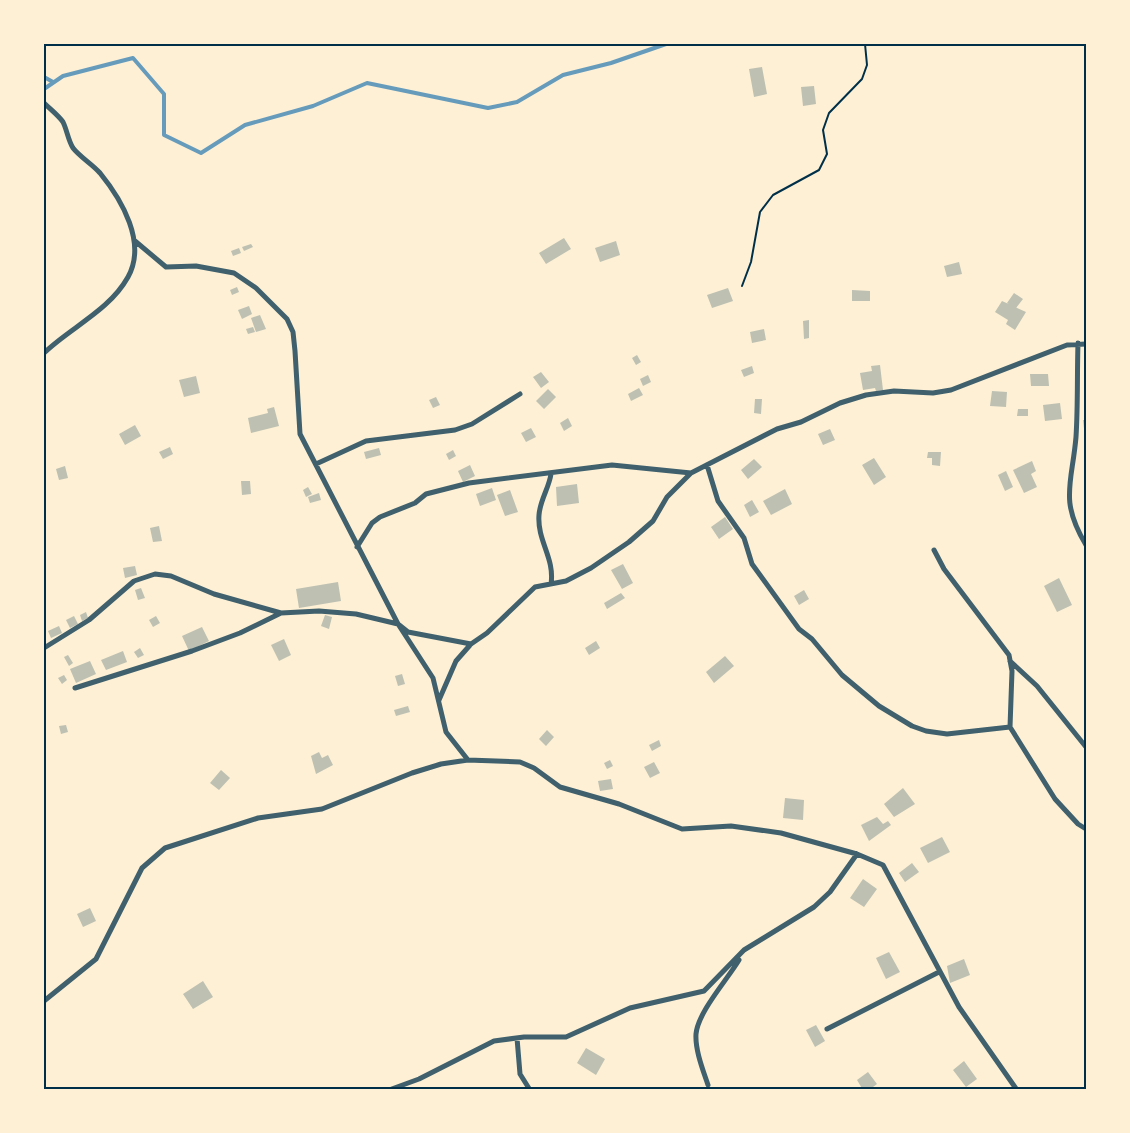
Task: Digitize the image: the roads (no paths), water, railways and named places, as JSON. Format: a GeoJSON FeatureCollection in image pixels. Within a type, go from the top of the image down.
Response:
{"type":"FeatureCollection","features":[{"type":"Feature","properties":{"kind":"street"},"geometry":{"type":"LineString","coordinates":[[44,103],[62,121],[74,148],[100,173],[125,213],[135,241],[136,258],[128,278],[104,308],[80,322],[44,353]]}},
{"type":"Feature","properties":{"kind":"street"},"geometry":{"type":"LineString","coordinates":[[135,241],[166,267],[196,266],[234,273],[256,288],[287,320],[293,332],[300,434],[398,624],[433,678],[446,732],[468,760]]}},
{"type":"Feature","properties":{"kind":"street"},"geometry":{"type":"LineString","coordinates":[[1078,343],[1076,436],[1067,489],[1076,528],[1086,545]]}},
{"type":"Feature","properties":{"kind":"street"},"geometry":{"type":"LineString","coordinates":[[439,700],[456,661],[471,644],[487,633],[536,587],[566,581],[591,568],[629,542],[653,521],[668,497],[691,473],[777,429],[801,422],[840,403],[866,395],[894,391],[933,393],[951,390],[1067,345],[1086,344]]}},
{"type":"Feature","properties":{"kind":"street"},"geometry":{"type":"LineString","coordinates":[[316,464],[343,449],[366,441],[454,430],[472,424],[520,394]]}},
{"type":"Feature","properties":{"kind":"street"},"geometry":{"type":"LineString","coordinates":[[357,546],[372,523],[380,517],[415,503],[426,494],[469,483],[612,465],[691,473]]}},
{"type":"Feature","properties":{"kind":"street"},"geometry":{"type":"LineString","coordinates":[[707,465],[718,501],[744,538],[752,564],[799,629],[812,639],[842,675],[879,706],[919,729],[947,734],[1010,727]]}},
{"type":"Feature","properties":{"kind":"street"},"geometry":{"type":"LineString","coordinates":[[551,474],[538,515],[540,535],[553,568],[551,584]]}},
{"type":"Feature","properties":{"kind":"street"},"geometry":{"type":"LineString","coordinates":[[934,550],[945,569],[1009,655],[1010,727],[1055,799],[1073,820],[1086,829]]}},
{"type":"Feature","properties":{"kind":"street"},"geometry":{"type":"LineString","coordinates":[[44,648],[89,620],[134,581],[155,574],[171,576],[214,594],[281,613],[341,612],[398,624],[408,632],[471,644]]}},
{"type":"Feature","properties":{"kind":"street"},"geometry":{"type":"LineString","coordinates":[[75,688],[240,633],[281,613]]}},
{"type":"Feature","properties":{"kind":"street"},"geometry":{"type":"LineString","coordinates":[[1010,661],[1037,686],[1086,747]]}},
{"type":"Feature","properties":{"kind":"street"},"geometry":{"type":"LineString","coordinates":[[44,1001],[96,959],[142,868],[165,848],[243,822],[322,809],[412,773],[441,764],[468,760],[520,762],[534,768],[560,787],[619,804],[682,829],[731,826],[781,833],[857,854],[883,865],[959,1007],[1017,1089]]}},
{"type":"Feature","properties":{"kind":"street"},"geometry":{"type":"LineString","coordinates":[[389,1089],[419,1079],[494,1041],[566,1037],[630,1008],[704,991],[744,950],[814,907],[830,892],[857,854]]}},
{"type":"Feature","properties":{"kind":"street"},"geometry":{"type":"LineString","coordinates":[[708,1085],[696,1034],[702,1014],[725,984],[744,950]]}},
{"type":"Feature","properties":{"kind":"street"},"geometry":{"type":"LineString","coordinates":[[827,1029],[939,972]]}},
{"type":"Feature","properties":{"kind":"street"},"geometry":{"type":"LineString","coordinates":[[517,1038],[520,1074],[530,1089]]}},
{"type":"Feature","properties":{"kind":"waterway"},"geometry":{"type":"LineString","coordinates":[[44,89],[63,76],[133,58],[164,94],[164,135],[201,153],[245,125],[313,106],[367,83],[488,108],[517,102],[563,75],[611,63],[666,44]]}},
{"type":"Feature","properties":{"kind":"waterway"},"geometry":{"type":"LineString","coordinates":[[44,77],[53,82]]}}]}
